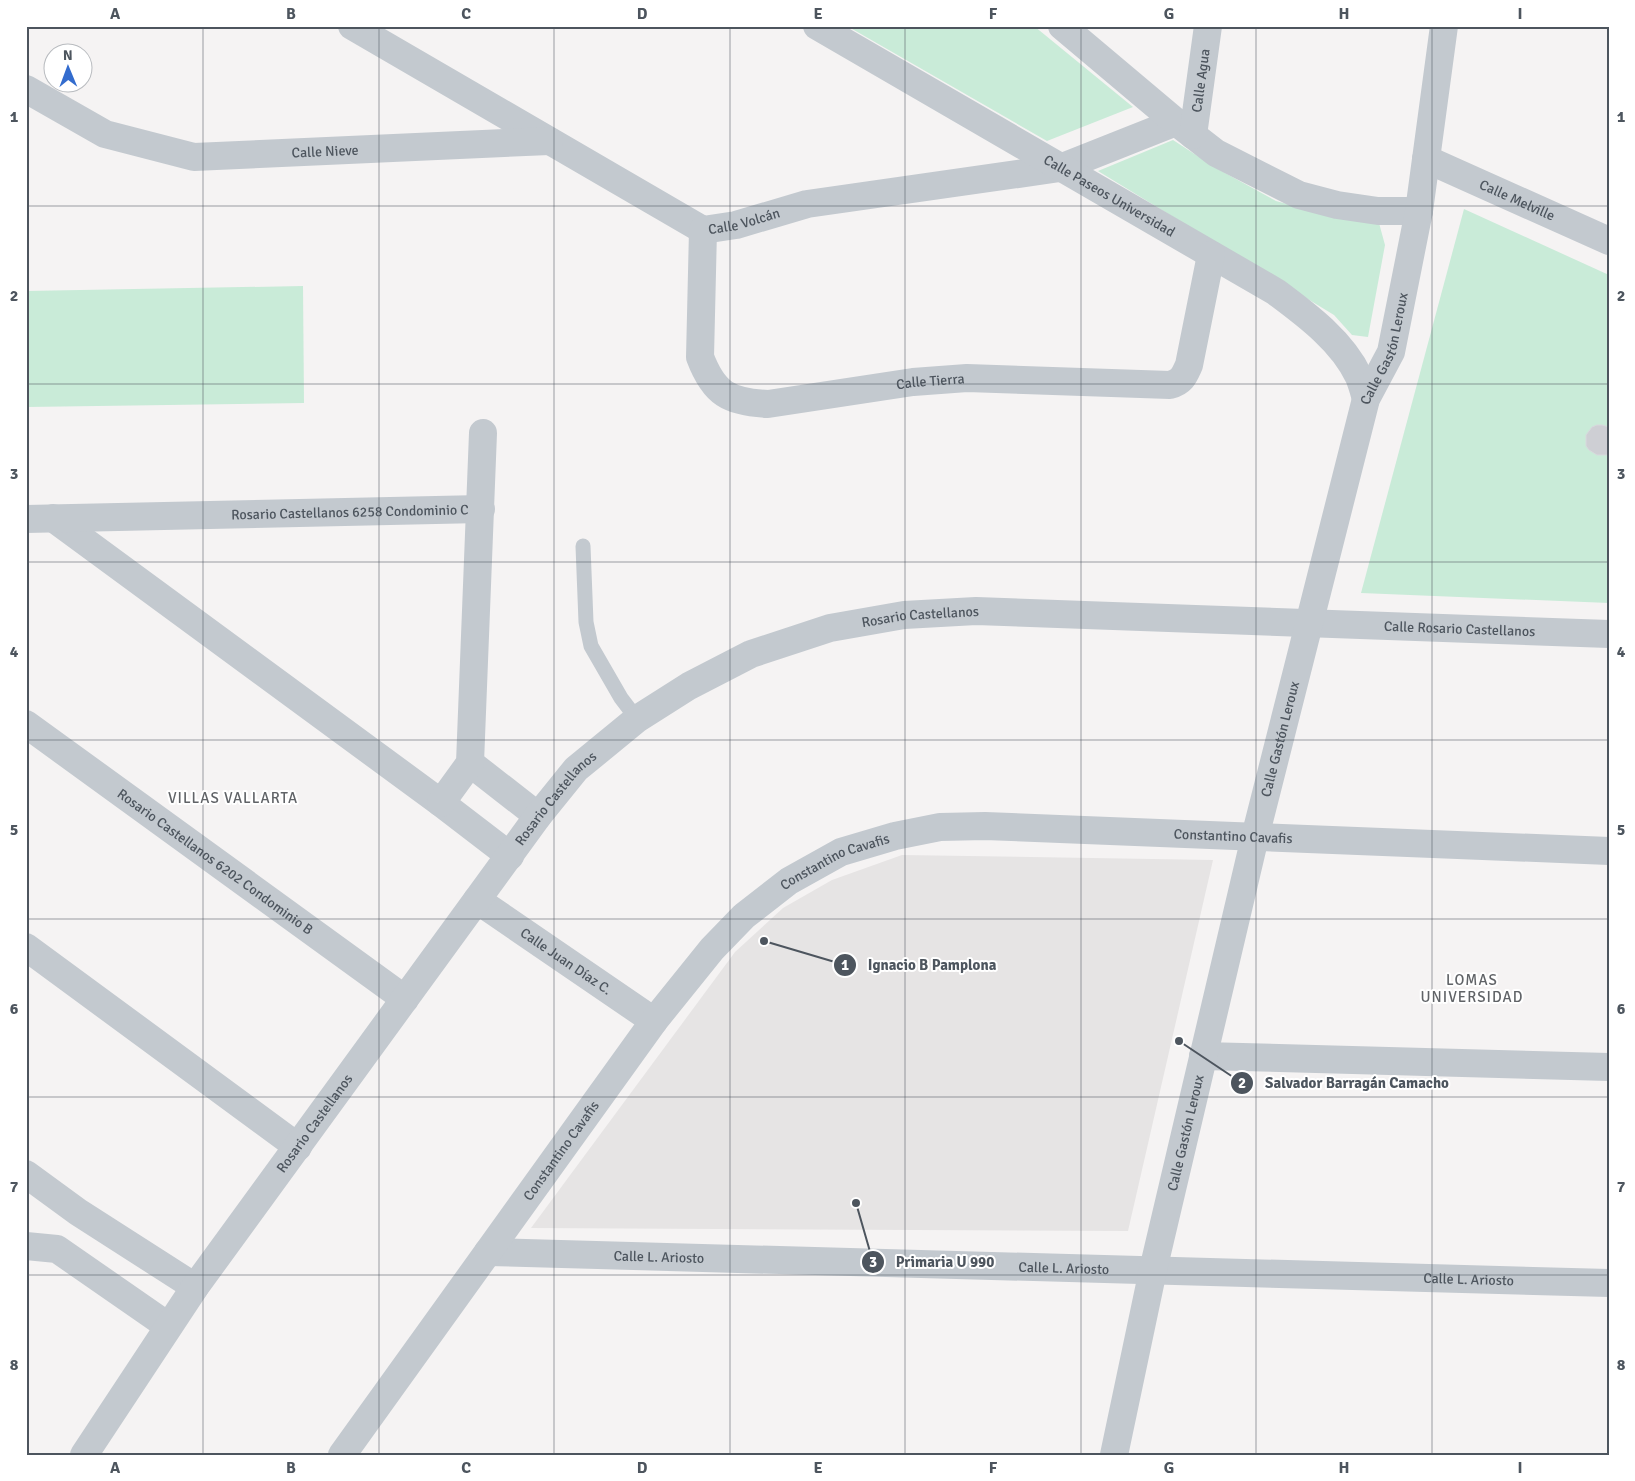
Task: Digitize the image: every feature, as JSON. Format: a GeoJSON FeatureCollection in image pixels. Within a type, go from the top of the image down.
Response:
{"type":"FeatureCollection","features":[{"type":"Feature","properties":{"kind":"street","name":"Calle Volcán"},"geometry":{"type":"LineString","coordinates":[[352,26],[703,230],[736,225],[808,204],[1060,168],[1184,128]]}},
{"type":"Feature","properties":{"kind":"street","name":"Calle Paseos Universidad"},"geometry":{"type":"LineString","coordinates":[[817,26],[1276,292],[1307,316],[1344,354],[1358,376],[1366,399]]}},
{"type":"Feature","properties":{"kind":"street"},"geometry":{"type":"LineString","coordinates":[[1062,26],[1216,153],[1299,195],[1337,205],[1378,211],[1419,211]]}},
{"type":"Feature","properties":{"kind":"street","name":"Calle Agua"},"geometry":{"type":"LineString","coordinates":[[1184,128],[1208,26]]}},
{"type":"Feature","properties":{"kind":"street","name":"Calle Gastón Leroux"},"geometry":{"type":"LineString","coordinates":[[1114,1455],[1153,1270],[1255,836],[1366,399],[1391,352],[1419,211],[1444,26]]}},
{"type":"Feature","properties":{"kind":"street","name":"Calle Nieve"},"geometry":{"type":"LineString","coordinates":[[30,93],[105,134],[194,157],[549,141]]}},
{"type":"Feature","properties":{"kind":"street","name":"Calle Melville"},"geometry":{"type":"LineString","coordinates":[[1426,159],[1609,241]]}},
{"type":"Feature","properties":{"kind":"street","name":"Calle Tierra"},"geometry":{"type":"LineString","coordinates":[[703,230],[700,357],[707,374],[717,388],[730,398],[749,403],[768,404],[913,382],[967,378],[1170,385],[1180,382],[1189,365],[1211,256]]}},
{"type":"Feature","properties":{"kind":"street"},"geometry":{"type":"LineString","coordinates":[[480,509],[483,433]]}},
{"type":"Feature","properties":{"kind":"street","name":"Rosario Castellanos 6258 Condominio C"},"geometry":{"type":"LineString","coordinates":[[26,519],[480,509],[470,763]]}},
{"type":"Feature","properties":{"kind":"street"},"geometry":{"type":"LineString","coordinates":[[54,518],[510,856]]}},
{"type":"Feature","properties":{"kind":"street","name":"Rosario Castellanos"},"geometry":{"type":"LineString","coordinates":[[84,1455],[195,1287],[538,816],[576,769],[637,719],[689,686],[751,654],[830,628],[904,615],[976,611],[1309,623]]}},
{"type":"Feature","properties":{"kind":"street","name":"Calle Rosario Castellanos"},"geometry":{"type":"LineString","coordinates":[[1309,623],[1609,634]]}},
{"type":"Feature","properties":{"kind":"street","name":"Rosario Castellanos 6202 Condominio B"},"geometry":{"type":"LineString","coordinates":[[26,724],[405,999]]}},
{"type":"Feature","properties":{"kind":"street"},"geometry":{"type":"LineString","coordinates":[[441,803],[470,763],[538,816]]}},
{"type":"Feature","properties":{"kind":"street","name":"Constantino Cavafis"},"geometry":{"type":"LineString","coordinates":[[342,1455],[654,1021],[712,949],[744,916],[789,881],[842,852],[896,836],[940,828],[976,826],[1609,851]]}},
{"type":"Feature","properties":{"kind":"street","name":"Calle Juan Díaz C."},"geometry":{"type":"LineString","coordinates":[[477,900],[654,1021]]}},
{"type":"Feature","properties":{"kind":"street"},"geometry":{"type":"LineString","coordinates":[[26,946],[298,1147]]}},
{"type":"Feature","properties":{"kind":"street"},"geometry":{"type":"LineString","coordinates":[[1203,1056],[1609,1067]]}},
{"type":"Feature","properties":{"kind":"street"},"geometry":{"type":"LineString","coordinates":[[26,1174],[78,1212],[195,1287]]}},
{"type":"Feature","properties":{"kind":"street"},"geometry":{"type":"LineString","coordinates":[[57,1249],[78,1212]]}},
{"type":"Feature","properties":{"kind":"street"},"geometry":{"type":"LineString","coordinates":[[26,1246],[57,1249],[168,1326]]}},
{"type":"Feature","properties":{"kind":"street","name":"Calle L. Ariosto"},"geometry":{"type":"LineString","coordinates":[[488,1252],[1609,1283]]}},
{"type":"Feature","properties":{"kind":"lane"},"geometry":{"type":"LineString","coordinates":[[583,546],[586,622],[592,646],[621,698],[637,719]]}},
{"type":"Feature","properties":{"kind":"shaded area"},"geometry":{"type":"Polygon","coordinates":[[[902,855],[1213,860],[1128,1231],[531,1228],[735,952],[783,908],[832,880],[902,855]]]}},
{"type":"Feature","properties":{"kind":"green space"},"geometry":{"type":"Polygon","coordinates":[[[847,26],[1034,26],[1133,107],[1047,141],[847,26]]]}},
{"type":"Feature","properties":{"kind":"green space"},"geometry":{"type":"Polygon","coordinates":[[[1173,140],[1216,168],[1276,201],[1317,212],[1379,223],[1385,245],[1368,337],[1352,335],[1334,315],[1098,171],[1173,140]]]}},
{"type":"Feature","properties":{"kind":"green space"},"geometry":{"type":"Polygon","coordinates":[[[1464,209],[1609,275],[1609,603],[1361,593],[1464,209]]]}},
{"type":"Feature","properties":{"kind":"green space"},"geometry":{"type":"Polygon","coordinates":[[[303,286],[304,403],[27,407],[26,291],[303,286]]]}},
{"type":"Feature","properties":{"kind":"building"},"geometry":{"type":"Polygon","coordinates":[[[1597,425],[1609,427],[1609,454],[1607,455],[1597,455],[1586,446],[1586,435],[1592,427],[1597,425]]]}},
{"type":"Feature","properties":{"kind":"place","name":"Ignacio B Pamplona"},"geometry":{"type":"Point","coordinates":[764,941]}},
{"type":"Feature","properties":{"kind":"place","name":"Salvador Barragán Camacho"},"geometry":{"type":"Point","coordinates":[1179,1041]}},
{"type":"Feature","properties":{"kind":"place","name":"Primaria U 990"},"geometry":{"type":"Point","coordinates":[856,1203]}},
{"type":"Feature","properties":{"kind":"district","name":"VILLAS VALLARTA"},"geometry":{"type":"Point","coordinates":[233,798]}},
{"type":"Feature","properties":{"kind":"district","name":"LOMAS UNIVERSIDAD"},"geometry":{"type":"Point","coordinates":[1472,988]}}]}
